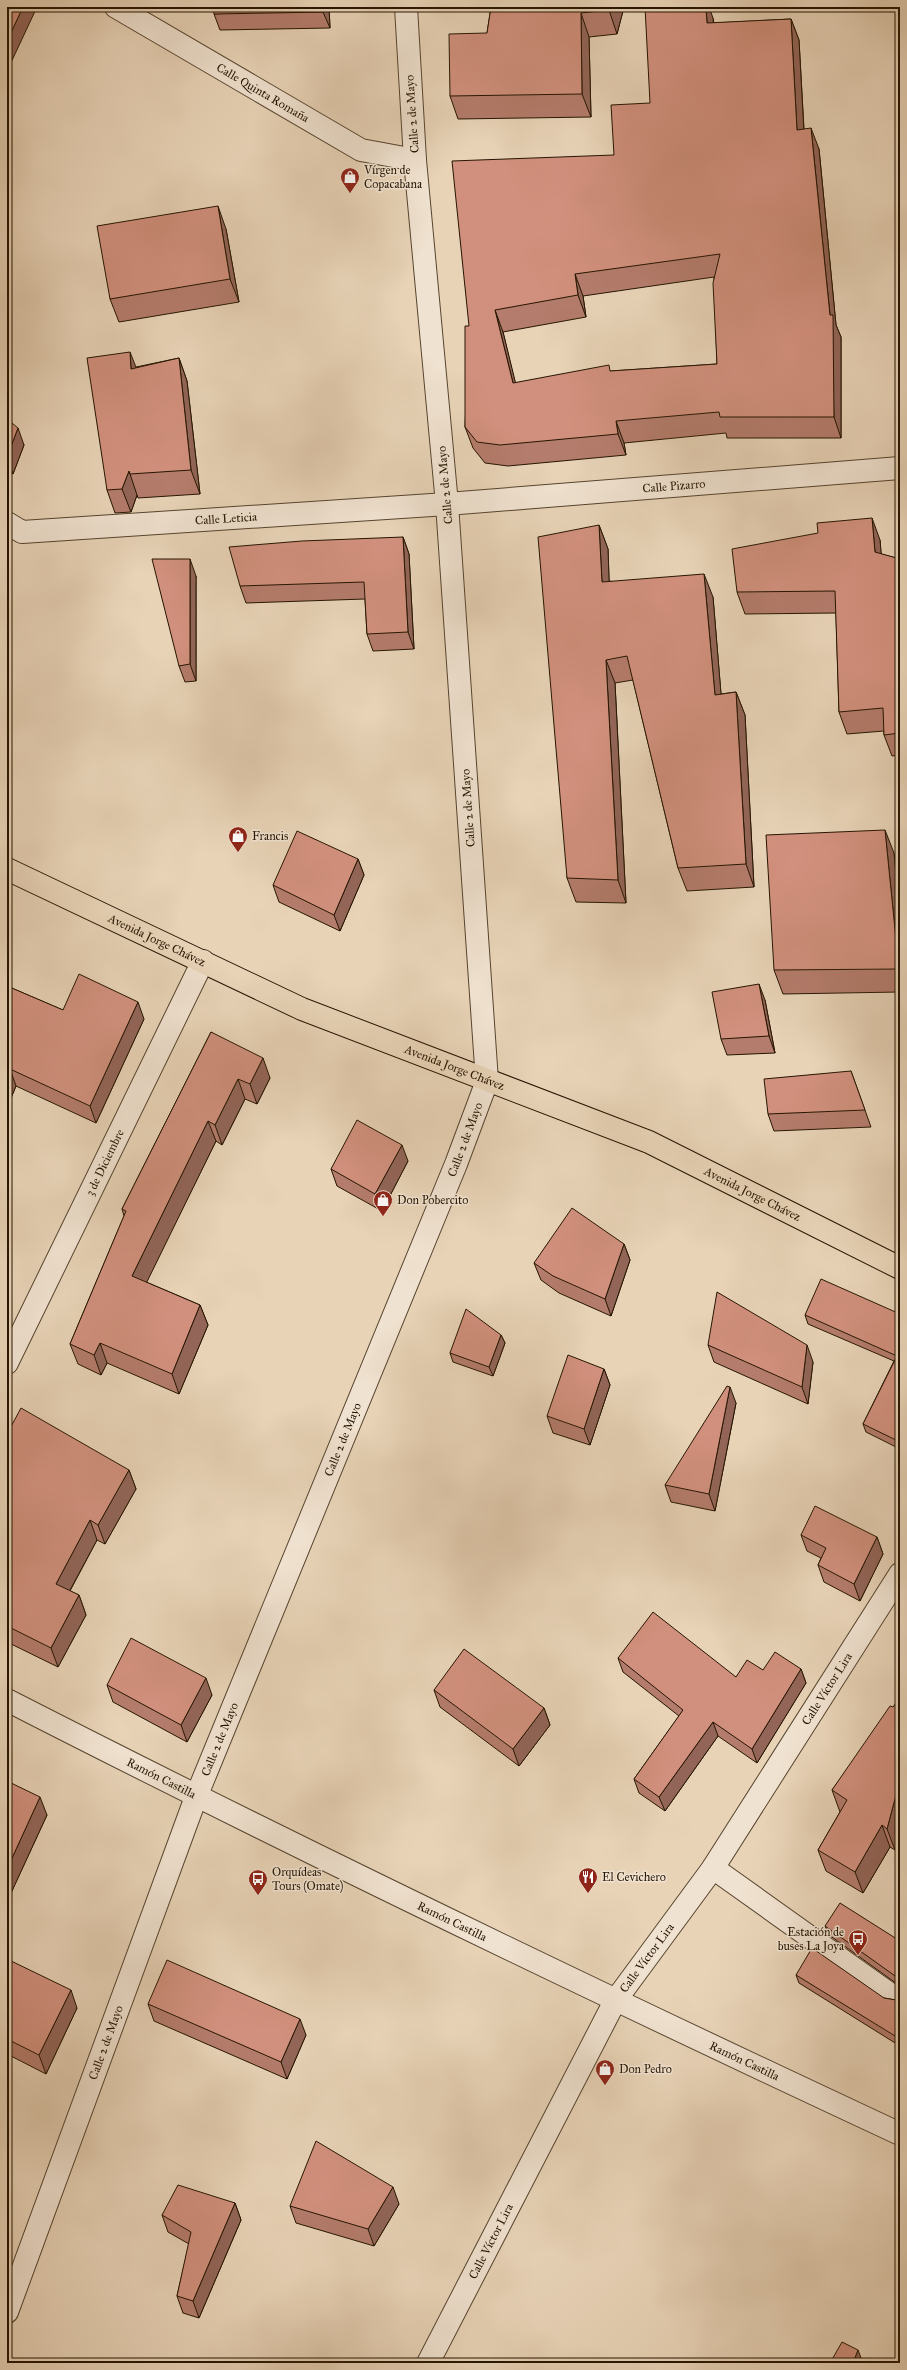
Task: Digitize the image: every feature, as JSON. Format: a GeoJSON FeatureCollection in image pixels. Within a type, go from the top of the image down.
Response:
{"type":"FeatureCollection","features":[{"type":"Feature","properties":{"kind":"main road","name":"Avenida Jorge Chávez"},"geometry":{"type":"LineString","coordinates":[[7,869],[302,1009],[649,1142],[900,1268]]}},
{"type":"Feature","properties":{"kind":"street","name":"Calle Quinta Romaña"},"geometry":{"type":"LineString","coordinates":[[116,7],[361,150],[415,160]]}},
{"type":"Feature","properties":{"kind":"street","name":"Calle 2 de Mayo"},"geometry":{"type":"LineString","coordinates":[[7,2312],[196,1798],[456,1164],[487,1081],[448,504],[415,160],[406,7]]}},
{"type":"Feature","properties":{"kind":"street","name":"Calle Pizarro"},"geometry":{"type":"LineString","coordinates":[[448,504],[900,468]]}},
{"type":"Feature","properties":{"kind":"street","name":"Calle Leticia"},"geometry":{"type":"LineString","coordinates":[[7,523],[22,532],[448,504]]}},
{"type":"Feature","properties":{"kind":"street","name":"3 de Diciembre"},"geometry":{"type":"LineString","coordinates":[[7,1363],[203,961]]}},
{"type":"Feature","properties":{"kind":"street","name":"Calle Víctor Lira"},"geometry":{"type":"LineString","coordinates":[[428,2363],[615,2002],[713,1868],[900,1574]]}},
{"type":"Feature","properties":{"kind":"street","name":"Ramón Castilla"},"geometry":{"type":"LineString","coordinates":[[7,1700],[196,1798],[615,2002],[900,2134]]}},
{"type":"Feature","properties":{"kind":"street"},"geometry":{"type":"LineString","coordinates":[[713,1868],[894,1997]]}},
{"type":"Feature","properties":{"kind":"building"},"geometry":{"type":"Polygon","coordinates":[[[7,7],[23,7],[7,41],[7,7]]]}},
{"type":"Feature","properties":{"kind":"building"},"geometry":{"type":"Polygon","coordinates":[[[213,7],[323,7],[323,12],[214,14],[213,7]]]}},
{"type":"Feature","properties":{"kind":"building"},"geometry":{"type":"Polygon","coordinates":[[[491,7],[610,7],[609,10],[581,13],[582,94],[450,96],[449,34],[487,33],[491,7]]]}},
{"type":"Feature","properties":{"kind":"building"},"geometry":{"type":"Polygon","coordinates":[[[645,7],[706,7],[707,23],[791,19],[797,130],[811,128],[830,315],[833,315],[834,417],[720,417],[719,412],[616,421],[618,434],[500,445],[477,442],[465,427],[465,326],[469,326],[452,161],[614,155],[611,105],[650,103],[645,7]],[[720,254],[575,274],[578,295],[495,310],[513,383],[609,365],[610,371],[717,364],[713,283],[720,254]]]}},
{"type":"Feature","properties":{"kind":"building"},"geometry":{"type":"Polygon","coordinates":[[[218,206],[230,279],[110,299],[97,226],[218,206]]]}},
{"type":"Feature","properties":{"kind":"building"},"geometry":{"type":"Polygon","coordinates":[[[130,352],[131,369],[179,358],[191,470],[130,474],[129,471],[122,489],[107,490],[87,358],[130,352]]]}},
{"type":"Feature","properties":{"kind":"building"},"geometry":{"type":"Polygon","coordinates":[[[7,419],[18,428],[7,457],[7,419]]]}},
{"type":"Feature","properties":{"kind":"building"},"geometry":{"type":"Polygon","coordinates":[[[872,518],[875,552],[900,559],[900,733],[884,735],[883,708],[839,712],[835,591],[737,592],[732,549],[818,533],[817,523],[872,518]]]}},
{"type":"Feature","properties":{"kind":"building"},"geometry":{"type":"Polygon","coordinates":[[[599,525],[602,582],[704,574],[715,695],[736,692],[746,864],[678,868],[627,656],[606,660],[618,880],[567,878],[538,537],[599,525]]]}},
{"type":"Feature","properties":{"kind":"building"},"geometry":{"type":"Polygon","coordinates":[[[403,537],[408,632],[367,634],[364,582],[240,586],[229,547],[302,541],[403,537]]]}},
{"type":"Feature","properties":{"kind":"building"},"geometry":{"type":"Polygon","coordinates":[[[152,559],[190,559],[190,664],[179,666],[152,559]]]}},
{"type":"Feature","properties":{"kind":"building"},"geometry":{"type":"Polygon","coordinates":[[[885,830],[899,969],[774,970],[766,835],[885,830]]]}},
{"type":"Feature","properties":{"kind":"building"},"geometry":{"type":"Polygon","coordinates":[[[297,831],[358,859],[334,915],[273,885],[297,831]]]}},
{"type":"Feature","properties":{"kind":"building"},"geometry":{"type":"Polygon","coordinates":[[[79,974],[138,1002],[90,1106],[10,1069],[7,1075],[7,986],[63,1010],[79,974]]]}},
{"type":"Feature","properties":{"kind":"building"},"geometry":{"type":"Polygon","coordinates":[[[759,984],[769,1036],[721,1039],[712,992],[759,984]]]}},
{"type":"Feature","properties":{"kind":"building"},"geometry":{"type":"Polygon","coordinates":[[[211,1032],[263,1058],[250,1084],[238,1079],[215,1125],[208,1121],[132,1276],[200,1305],[172,1374],[100,1343],[94,1355],[70,1344],[126,1211],[122,1209],[211,1032]]]}},
{"type":"Feature","properties":{"kind":"building"},"geometry":{"type":"Polygon","coordinates":[[[851,1071],[865,1110],[768,1114],[764,1079],[851,1071]]]}},
{"type":"Feature","properties":{"kind":"building"},"geometry":{"type":"Polygon","coordinates":[[[357,1120],[402,1145],[375,1194],[331,1169],[357,1120]]]}},
{"type":"Feature","properties":{"kind":"building"},"geometry":{"type":"Polygon","coordinates":[[[572,1208],[624,1244],[605,1299],[553,1276],[534,1263],[572,1208]]]}},
{"type":"Feature","properties":{"kind":"building"},"geometry":{"type":"Polygon","coordinates":[[[821,1279],[900,1314],[900,1442],[863,1424],[897,1356],[805,1315],[821,1279]]]}},
{"type":"Feature","properties":{"kind":"building"},"geometry":{"type":"Polygon","coordinates":[[[717,1292],[807,1345],[802,1387],[708,1345],[717,1292]]]}},
{"type":"Feature","properties":{"kind":"building"},"geometry":{"type":"Polygon","coordinates":[[[466,1309],[501,1335],[489,1367],[450,1353],[466,1309]]]}},
{"type":"Feature","properties":{"kind":"building"},"geometry":{"type":"Polygon","coordinates":[[[568,1355],[604,1369],[584,1429],[547,1416],[568,1355]]]}},
{"type":"Feature","properties":{"kind":"building"},"geometry":{"type":"Polygon","coordinates":[[[727,1386],[730,1387],[709,1494],[665,1485],[727,1386]]]}},
{"type":"Feature","properties":{"kind":"building"},"geometry":{"type":"Polygon","coordinates":[[[21,1408],[129,1470],[98,1525],[90,1520],[56,1584],[79,1595],[51,1648],[7,1626],[7,1434],[21,1408]]]}},
{"type":"Feature","properties":{"kind":"building"},"geometry":{"type":"Polygon","coordinates":[[[815,1506],[877,1537],[854,1584],[818,1565],[826,1548],[801,1535],[815,1506]]]}},
{"type":"Feature","properties":{"kind":"building"},"geometry":{"type":"Polygon","coordinates":[[[653,1612],[736,1677],[747,1660],[763,1670],[775,1652],[801,1669],[752,1749],[713,1722],[659,1797],[634,1779],[683,1710],[618,1658],[653,1612]]]}},
{"type":"Feature","properties":{"kind":"building"},"geometry":{"type":"Polygon","coordinates":[[[131,1638],[206,1678],[181,1725],[107,1685],[131,1638]]]}},
{"type":"Feature","properties":{"kind":"building"},"geometry":{"type":"Polygon","coordinates":[[[464,1649],[544,1708],[513,1749],[434,1690],[464,1649]]]}},
{"type":"Feature","properties":{"kind":"building"},"geometry":{"type":"Polygon","coordinates":[[[900,1698],[900,1797],[896,1795],[887,1829],[882,1825],[855,1872],[818,1850],[847,1800],[832,1790],[890,1706],[893,1707],[900,1698]]]}},
{"type":"Feature","properties":{"kind":"building"},"geometry":{"type":"Polygon","coordinates":[[[7,1781],[40,1797],[7,1869],[7,1781]]]}},
{"type":"Feature","properties":{"kind":"building"},"geometry":{"type":"Polygon","coordinates":[[[840,1903],[900,1941],[900,1981],[898,1978],[825,1926],[840,1903]]]}},
{"type":"Feature","properties":{"kind":"building"},"geometry":{"type":"Polygon","coordinates":[[[812,1948],[884,1998],[896,2000],[900,1996],[900,2039],[796,1975],[812,1948]]]}},
{"type":"Feature","properties":{"kind":"building"},"geometry":{"type":"Polygon","coordinates":[[[7,1959],[71,1990],[39,2055],[7,2039],[7,1959]]]}},
{"type":"Feature","properties":{"kind":"building"},"geometry":{"type":"Polygon","coordinates":[[[167,1960],[300,2019],[281,2062],[148,2004],[167,1960]]]}},
{"type":"Feature","properties":{"kind":"building"},"geometry":{"type":"Polygon","coordinates":[[[316,2141],[393,2187],[368,2229],[290,2206],[316,2141]]]}},
{"type":"Feature","properties":{"kind":"building"},"geometry":{"type":"Polygon","coordinates":[[[178,2185],[235,2203],[193,2301],[177,2296],[191,2232],[162,2215],[178,2185]]]}},
{"type":"Feature","properties":{"kind":"building"},"geometry":{"type":"Polygon","coordinates":[[[842,2342],[858,2350],[853,2363],[830,2363],[842,2342]]]}},
{"type":"Feature","properties":{"kind":"place","name":"Vírgen de Copacabana"},"geometry":{"type":"Point","coordinates":[350,194]}},
{"type":"Feature","properties":{"kind":"place","name":"Francis"},"geometry":{"type":"Point","coordinates":[238,853]}},
{"type":"Feature","properties":{"kind":"place","name":"Don Pobercito"},"geometry":{"type":"Point","coordinates":[383,1217]}},
{"type":"Feature","properties":{"kind":"place","name":"El Cevichero"},"geometry":{"type":"Point","coordinates":[588,1894]}},
{"type":"Feature","properties":{"kind":"place","name":"Orquídeas Tours (Omate)"},"geometry":{"type":"Point","coordinates":[258,1896]}},
{"type":"Feature","properties":{"kind":"place","name":"Estación de buses La Joya"},"geometry":{"type":"Point","coordinates":[858,1956]}},
{"type":"Feature","properties":{"kind":"place","name":"Don Pedro"},"geometry":{"type":"Point","coordinates":[605,2086]}}]}
